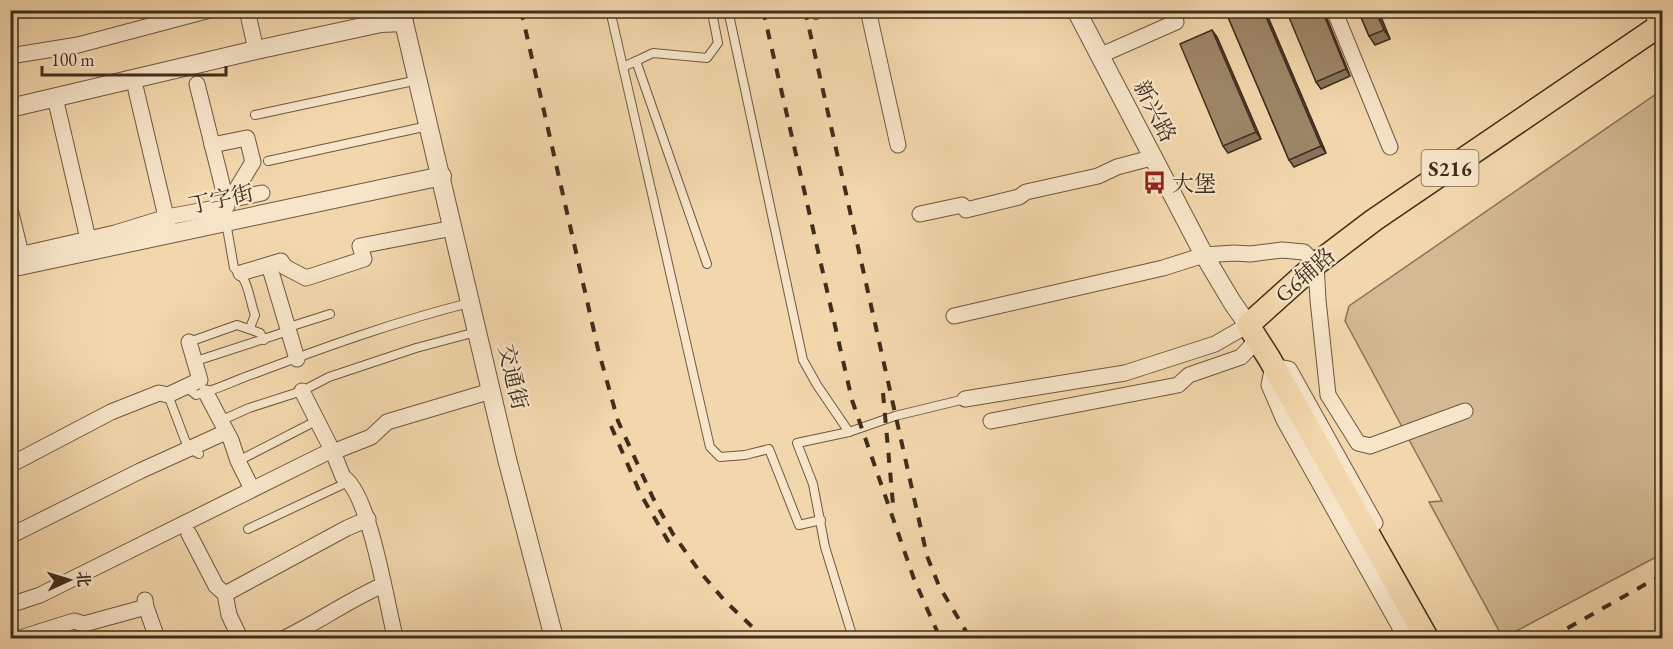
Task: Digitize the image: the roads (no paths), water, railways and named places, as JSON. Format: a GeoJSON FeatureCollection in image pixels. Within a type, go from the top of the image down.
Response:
{"type":"FeatureCollection","features":[{"type":"Feature","properties":{"kind":"main road","name":"G6辅路"},"geometry":{"type":"LineString","coordinates":[[1253,332],[1316,264],[1374,220],[1657,21]]}},
{"type":"Feature","properties":{"kind":"main road"},"geometry":{"type":"LineString","coordinates":[[1253,332],[1427,639]]}},
{"type":"Feature","properties":{"kind":"street"},"geometry":{"type":"LineString","coordinates":[[10,17],[11,10]]}},
{"type":"Feature","properties":{"kind":"street"},"geometry":{"type":"LineString","coordinates":[[10,57],[78,45],[210,10]]}},
{"type":"Feature","properties":{"kind":"street"},"geometry":{"type":"LineString","coordinates":[[247,10],[256,50]]}},
{"type":"Feature","properties":{"kind":"street"},"geometry":{"type":"LineString","coordinates":[[868,10],[898,146]]}},
{"type":"Feature","properties":{"kind":"street","name":"新兴路"},"geometry":{"type":"LineString","coordinates":[[1076,10],[1151,158],[1204,255],[1253,332]]}},
{"type":"Feature","properties":{"kind":"street"},"geometry":{"type":"LineString","coordinates":[[1099,56],[1176,22],[1170,10]]}},
{"type":"Feature","properties":{"kind":"street"},"geometry":{"type":"LineString","coordinates":[[1334,10],[1390,147]]}},
{"type":"Feature","properties":{"kind":"street"},"geometry":{"type":"LineString","coordinates":[[10,108],[381,23],[403,16]]}},
{"type":"Feature","properties":{"kind":"street","name":"交通街"},"geometry":{"type":"LineString","coordinates":[[403,16],[551,638]]}},
{"type":"Feature","properties":{"kind":"street"},"geometry":{"type":"LineString","coordinates":[[197,84],[229,198]]}},
{"type":"Feature","properties":{"kind":"street"},"geometry":{"type":"LineString","coordinates":[[136,90],[168,225]]}},
{"type":"Feature","properties":{"kind":"street"},"geometry":{"type":"LineString","coordinates":[[57,106],[88,239]]}},
{"type":"Feature","properties":{"kind":"street"},"geometry":{"type":"LineString","coordinates":[[10,209],[14,260],[88,239],[168,225],[227,206],[229,198],[253,162],[247,138],[213,145]]}},
{"type":"Feature","properties":{"kind":"street"},"geometry":{"type":"LineString","coordinates":[[920,214],[962,205],[966,210],[1019,197],[1026,192],[1098,176],[1117,167],[1151,158]]}},
{"type":"Feature","properties":{"kind":"street","name":"丁字街"},"geometry":{"type":"LineString","coordinates":[[14,260],[168,225],[226,222],[442,176]]}},
{"type":"Feature","properties":{"kind":"street"},"geometry":{"type":"LineString","coordinates":[[229,198],[262,194]]}},
{"type":"Feature","properties":{"kind":"street"},"geometry":{"type":"LineString","coordinates":[[241,273],[281,261],[285,267],[306,278],[364,259],[360,246],[453,228]]}},
{"type":"Feature","properties":{"kind":"street"},"geometry":{"type":"LineString","coordinates":[[954,316],[1163,268],[1204,255],[1250,254],[1282,250],[1304,252],[1316,264],[1328,395],[1358,443],[1370,446],[1466,411]]}},
{"type":"Feature","properties":{"kind":"street"},"geometry":{"type":"LineString","coordinates":[[269,265],[297,358]]}},
{"type":"Feature","properties":{"kind":"street"},"geometry":{"type":"LineString","coordinates":[[965,399],[1125,373],[1253,332]]}},
{"type":"Feature","properties":{"kind":"street"},"geometry":{"type":"LineString","coordinates":[[991,422],[1178,385],[1190,375],[1240,357],[1253,332]]}},
{"type":"Feature","properties":{"kind":"street"},"geometry":{"type":"LineString","coordinates":[[10,465],[111,412],[159,393],[168,395],[200,380],[189,342]]}},
{"type":"Feature","properties":{"kind":"street"},"geometry":{"type":"LineString","coordinates":[[1406,639],[1284,420],[1269,385],[1273,366],[1289,369],[1439,639]]}},
{"type":"Feature","properties":{"kind":"street"},"geometry":{"type":"LineString","coordinates":[[302,391],[343,477],[350,481],[368,519],[394,632],[392,638]]}},
{"type":"Feature","properties":{"kind":"street"},"geometry":{"type":"LineString","coordinates":[[10,605],[40,595],[326,453],[371,436],[387,422],[491,391]]}},
{"type":"Feature","properties":{"kind":"street"},"geometry":{"type":"LineString","coordinates":[[206,393],[231,440],[238,461],[252,489]]}},
{"type":"Feature","properties":{"kind":"street"},"geometry":{"type":"LineString","coordinates":[[1302,395],[1316,398],[1328,395]]}},
{"type":"Feature","properties":{"kind":"street"},"geometry":{"type":"LineString","coordinates":[[10,536],[194,451],[223,427]]}},
{"type":"Feature","properties":{"kind":"street"},"geometry":{"type":"LineString","coordinates":[[225,594],[346,528],[368,519]]}},
{"type":"Feature","properties":{"kind":"street"},"geometry":{"type":"LineString","coordinates":[[189,534],[216,586],[225,594],[229,615],[240,639]]}},
{"type":"Feature","properties":{"kind":"street"},"geometry":{"type":"LineString","coordinates":[[285,639],[314,624],[357,596],[383,585]]}},
{"type":"Feature","properties":{"kind":"street"},"geometry":{"type":"LineString","coordinates":[[20,639],[74,621],[84,624],[145,604],[157,639]]}},
{"type":"Feature","properties":{"kind":"lane"},"geometry":{"type":"LineString","coordinates":[[610,10],[710,447],[720,458],[769,449],[799,525],[821,520]]}},
{"type":"Feature","properties":{"kind":"lane"},"geometry":{"type":"LineString","coordinates":[[623,67],[653,53],[707,58],[718,43],[713,18],[719,10]]}},
{"type":"Feature","properties":{"kind":"lane"},"geometry":{"type":"LineString","coordinates":[[728,10],[802,360],[849,432]]}},
{"type":"Feature","properties":{"kind":"lane"},"geometry":{"type":"LineString","coordinates":[[636,61],[707,264]]}},
{"type":"Feature","properties":{"kind":"lane"},"geometry":{"type":"LineString","coordinates":[[255,115],[419,80]]}},
{"type":"Feature","properties":{"kind":"lane"},"geometry":{"type":"LineString","coordinates":[[268,160],[430,126]]}},
{"type":"Feature","properties":{"kind":"lane"},"geometry":{"type":"LineString","coordinates":[[226,222],[234,268],[241,273],[246,282],[248,297],[255,315],[250,328]]}},
{"type":"Feature","properties":{"kind":"lane"},"geometry":{"type":"LineString","coordinates":[[186,387],[196,395],[206,393],[254,373],[426,313],[471,302]]}},
{"type":"Feature","properties":{"kind":"lane"},"geometry":{"type":"LineString","coordinates":[[196,361],[288,332],[290,327],[330,314]]}},
{"type":"Feature","properties":{"kind":"lane"},"geometry":{"type":"LineString","coordinates":[[189,342],[237,325],[260,333],[264,340]]}},
{"type":"Feature","properties":{"kind":"lane"},"geometry":{"type":"LineString","coordinates":[[223,427],[249,408],[302,391],[329,377],[416,348],[478,332]]}},
{"type":"Feature","properties":{"kind":"lane"},"geometry":{"type":"LineString","coordinates":[[168,395],[194,451]]}},
{"type":"Feature","properties":{"kind":"lane"},"geometry":{"type":"LineString","coordinates":[[853,639],[825,547],[813,484],[797,443],[849,432],[896,416],[965,399]]}},
{"type":"Feature","properties":{"kind":"lane"},"geometry":{"type":"LineString","coordinates":[[238,461],[316,422]]}},
{"type":"Feature","properties":{"kind":"lane"},"geometry":{"type":"LineString","coordinates":[[248,529],[350,481]]}},
{"type":"Feature","properties":{"kind":"railway"},"geometry":{"type":"LineString","coordinates":[[521,10],[598,349],[618,421],[653,498],[673,534],[700,572],[725,601],[764,638]]}},
{"type":"Feature","properties":{"kind":"railway"},"geometry":{"type":"LineString","coordinates":[[763,10],[852,400],[914,579],[940,638]]}},
{"type":"Feature","properties":{"kind":"railway"},"geometry":{"type":"LineString","coordinates":[[805,10],[927,556],[939,586],[970,638]]}},
{"type":"Feature","properties":{"kind":"railway"},"geometry":{"type":"LineString","coordinates":[[883,393],[893,504]]}},
{"type":"Feature","properties":{"kind":"railway"},"geometry":{"type":"LineString","coordinates":[[611,426],[641,495],[671,546]]}},
{"type":"Feature","properties":{"kind":"railway"},"geometry":{"type":"LineString","coordinates":[[1550,638],[1662,575]]}},
{"type":"Feature","properties":{"kind":"place","name":"大堡"},"geometry":{"type":"Point","coordinates":[1154,183]}}]}
